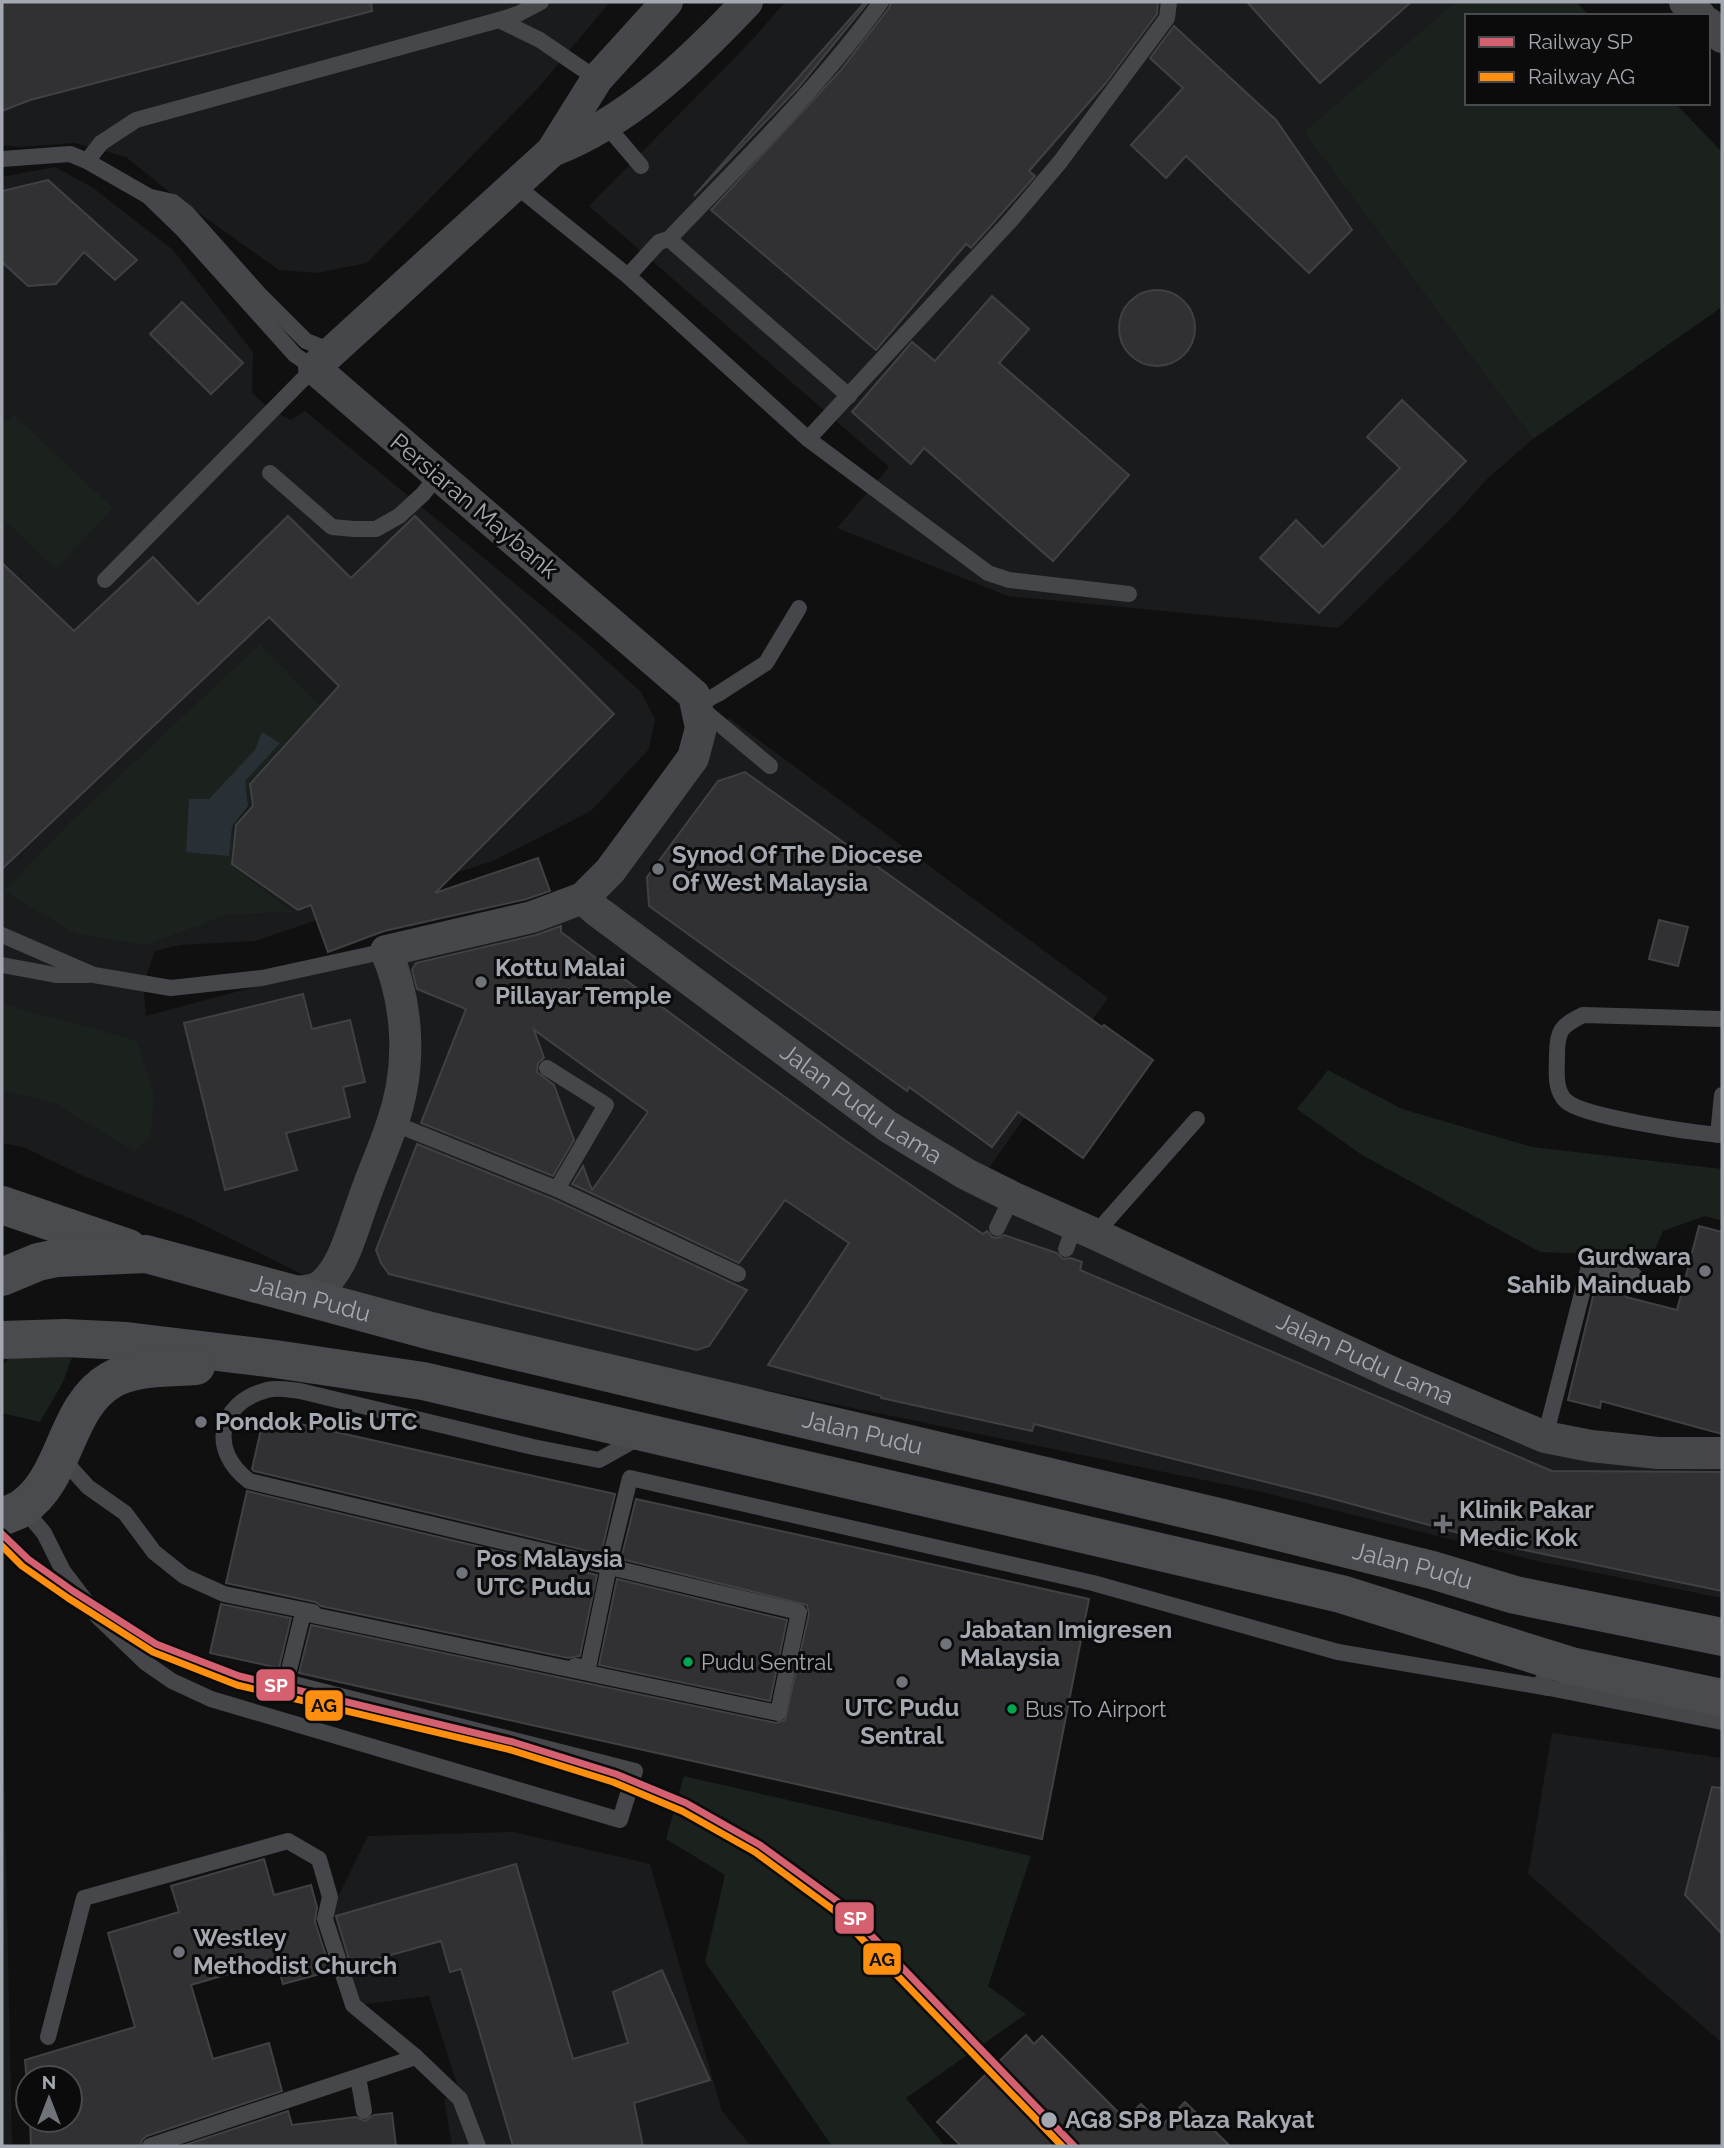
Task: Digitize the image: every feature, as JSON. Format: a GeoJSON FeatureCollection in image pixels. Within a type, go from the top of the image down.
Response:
{"type":"FeatureCollection","features":[{"type":"Feature","properties":{"kind":"main road"},"geometry":{"type":"LineString","coordinates":[[2,1205],[146,1254]]}},
{"type":"Feature","properties":{"kind":"main road","name":"Jalan Pudu"},"geometry":{"type":"LineString","coordinates":[[2,1277],[38,1262],[57,1258],[146,1254],[431,1331],[1223,1518],[1432,1570],[1515,1595],[1722,1637]]}},
{"type":"Feature","properties":{"kind":"main road","name":"Jalan Pudu"},"geometry":{"type":"LineString","coordinates":[[2,1340],[65,1338],[126,1341],[423,1381],[1341,1594],[1571,1666],[1722,1698]]}},
{"type":"Feature","properties":{"kind":"main road"},"geometry":{"type":"LineString","coordinates":[[12,1512],[43,1485],[83,1408],[96,1391],[112,1379],[129,1373],[159,1369],[275,1359]]}},
{"type":"Feature","properties":{"kind":"street"},"geometry":{"type":"LineString","coordinates":[[323,360],[552,151],[597,79],[667,2]]}},
{"type":"Feature","properties":{"kind":"street"},"geometry":{"type":"LineString","coordinates":[[552,151],[578,141],[606,125],[661,85],[700,52],[747,2]]}},
{"type":"Feature","properties":{"kind":"street"},"geometry":{"type":"LineString","coordinates":[[1685,2],[1698,14]]}},
{"type":"Feature","properties":{"kind":"street","name":"Persiaran Maybank"},"geometry":{"type":"LineString","coordinates":[[323,360],[438,475],[686,686],[694,695],[697,705]]}},
{"type":"Feature","properties":{"kind":"street"},"geometry":{"type":"LineString","coordinates":[[286,1293],[319,1287],[334,1271],[346,1247],[393,1123],[402,1088],[404,1022],[402,996],[386,951],[532,917],[583,898],[610,872],[693,758],[701,727],[697,705]]}},
{"type":"Feature","properties":{"kind":"street","name":"Jalan Pudu Lama"},"geometry":{"type":"LineString","coordinates":[[583,898],[887,1126],[966,1174],[1079,1236],[1545,1437],[1591,1446],[1658,1453],[1722,1453]]}},
{"type":"Feature","properties":{"kind":"lane"},"geometry":{"type":"LineString","coordinates":[[87,161],[101,143],[136,120],[499,20],[541,2]]}},
{"type":"Feature","properties":{"kind":"lane"},"geometry":{"type":"LineString","coordinates":[[628,275],[659,242],[669,239],[813,86],[855,38],[881,2]]}},
{"type":"Feature","properties":{"kind":"lane"},"geometry":{"type":"LineString","coordinates":[[808,439],[1060,162],[1167,19],[1169,2]]}},
{"type":"Feature","properties":{"kind":"lane"},"geometry":{"type":"LineString","coordinates":[[499,20],[540,40],[597,79]]}},
{"type":"Feature","properties":{"kind":"lane"},"geometry":{"type":"LineString","coordinates":[[606,125],[641,166]]}},
{"type":"Feature","properties":{"kind":"lane"},"geometry":{"type":"LineString","coordinates":[[2,159],[70,154],[148,196],[208,256],[295,355],[323,360]]}},
{"type":"Feature","properties":{"kind":"lane"},"geometry":{"type":"LineString","coordinates":[[515,185],[628,275],[808,439],[988,573],[1009,580],[1129,593]]}},
{"type":"Feature","properties":{"kind":"lane"},"geometry":{"type":"LineString","coordinates":[[148,196],[173,202],[187,214],[323,360]]}},
{"type":"Feature","properties":{"kind":"lane"},"geometry":{"type":"LineString","coordinates":[[669,239],[849,396]]}},
{"type":"Feature","properties":{"kind":"lane"},"geometry":{"type":"LineString","coordinates":[[105,580],[323,360]]}},
{"type":"Feature","properties":{"kind":"lane"},"geometry":{"type":"LineString","coordinates":[[270,473],[332,527],[354,529],[376,528],[399,516],[423,494],[438,475]]}},
{"type":"Feature","properties":{"kind":"lane"},"geometry":{"type":"LineString","coordinates":[[770,766],[697,705],[765,663],[799,608]]}},
{"type":"Feature","properties":{"kind":"lane"},"geometry":{"type":"LineString","coordinates":[[2,935],[94,975]]}},
{"type":"Feature","properties":{"kind":"lane"},"geometry":{"type":"LineString","coordinates":[[2,965],[56,975],[94,975],[171,988],[262,978],[386,951]]}},
{"type":"Feature","properties":{"kind":"lane"},"geometry":{"type":"LineString","coordinates":[[1722,1019],[1583,1015],[1565,1024],[1557,1037],[1558,1087],[1566,1101],[1584,1111],[1720,1135],[1722,1094]]}},
{"type":"Feature","properties":{"kind":"lane"},"geometry":{"type":"LineString","coordinates":[[547,1068],[606,1105],[557,1189]]}},
{"type":"Feature","properties":{"kind":"lane"},"geometry":{"type":"LineString","coordinates":[[1079,1236],[1197,1119]]}},
{"type":"Feature","properties":{"kind":"lane"},"geometry":{"type":"LineString","coordinates":[[393,1123],[557,1189],[738,1274]]}},
{"type":"Feature","properties":{"kind":"lane"},"geometry":{"type":"LineString","coordinates":[[996,1228],[1012,1197]]}},
{"type":"Feature","properties":{"kind":"lane"},"geometry":{"type":"LineString","coordinates":[[1545,1437],[1589,1266],[1634,1275]]}},
{"type":"Feature","properties":{"kind":"lane"},"geometry":{"type":"LineString","coordinates":[[12,1512],[44,1533],[63,1571],[98,1617],[146,1663],[172,1681],[211,1699],[620,1820],[635,1771],[286,1682],[303,1613],[778,1713],[799,1612],[249,1481],[231,1460],[222,1441],[225,1424],[232,1409],[249,1396],[270,1388],[300,1391],[533,1447],[599,1460],[645,1434]]}},
{"type":"Feature","properties":{"kind":"lane"},"geometry":{"type":"LineString","coordinates":[[60,1456],[88,1487],[125,1513],[154,1552],[184,1576],[224,1594],[588,1668],[630,1478],[1093,1583],[1338,1653],[1549,1688],[1722,1722]]}},
{"type":"Feature","properties":{"kind":"lane"},"geometry":{"type":"LineString","coordinates":[[1506,1646],[1549,1688]]}},
{"type":"Feature","properties":{"kind":"lane"},"geometry":{"type":"LineString","coordinates":[[48,2037],[84,1898],[288,1841],[319,1859],[330,1897],[325,1919],[353,2005],[416,2057],[460,2099],[478,2146]]}},
{"type":"Feature","properties":{"kind":"lane"},"geometry":{"type":"LineString","coordinates":[[150,2146],[416,2057]]}},
{"type":"Feature","properties":{"kind":"lane"},"geometry":{"type":"LineString","coordinates":[[358,2077],[364,2111]]}},
{"type":"Feature","properties":{"kind":"shaded area"},"geometry":{"type":"Polygon","coordinates":[[[2,2],[610,2],[539,87],[367,263],[317,273],[279,270],[172,194],[126,157],[75,143],[20,147],[2,145],[2,2]]]}},
{"type":"Feature","properties":{"kind":"shaded area"},"geometry":{"type":"Polygon","coordinates":[[[785,2],[1455,2],[1305,132],[1533,439],[1486,480],[1450,520],[1338,628],[1008,596],[837,528],[889,467],[589,206],[752,40],[785,2]]]}},
{"type":"Feature","properties":{"kind":"shaded area"},"geometry":{"type":"Polygon","coordinates":[[[1455,2],[1576,2],[1588,14],[1465,14],[1465,105],[1677,105],[1722,152],[1722,307],[1533,439],[1304,132],[1455,2]]]}},
{"type":"Feature","properties":{"kind":"shaded area"},"geometry":{"type":"Polygon","coordinates":[[[55,167],[92,187],[173,250],[253,352],[252,393],[271,410],[291,420],[305,411],[585,641],[641,692],[655,719],[649,749],[591,811],[495,860],[255,941],[180,945],[155,951],[143,985],[146,1016],[388,951],[607,881],[729,718],[1108,998],[973,1191],[1493,1434],[1547,1453],[1722,1463],[1722,1598],[1537,1561],[1262,1492],[371,1309],[194,1220],[81,1175],[26,1148],[2,1143],[2,177],[55,167]]]}},
{"type":"Feature","properties":{"kind":"shaded area"},"geometry":{"type":"Polygon","coordinates":[[[13,414],[113,508],[56,569],[2,518],[2,426],[13,414]]]}},
{"type":"Feature","properties":{"kind":"shaded area"},"geometry":{"type":"Polygon","coordinates":[[[260,644],[320,705],[249,782],[250,805],[234,825],[231,865],[292,912],[229,914],[146,945],[76,934],[4,891],[68,824],[260,644]]]}},
{"type":"Feature","properties":{"kind":"shaded area"},"geometry":{"type":"Polygon","coordinates":[[[262,732],[280,743],[245,781],[248,806],[232,826],[229,856],[186,852],[189,799],[209,799],[255,750],[262,732]]]}},
{"type":"Feature","properties":{"kind":"shaded area"},"geometry":{"type":"Polygon","coordinates":[[[2,1004],[136,1040],[154,1094],[151,1137],[134,1151],[56,1104],[2,1090],[2,1004]]]}},
{"type":"Feature","properties":{"kind":"shaded area"},"geometry":{"type":"Polygon","coordinates":[[[1328,1070],[1402,1109],[1532,1147],[1722,1169],[1722,1221],[1705,1216],[1663,1231],[1652,1256],[1540,1252],[1362,1155],[1297,1109],[1328,1070]]]}},
{"type":"Feature","properties":{"kind":"shaded area"},"geometry":{"type":"Polygon","coordinates":[[[76,1346],[63,1382],[40,1422],[2,1413],[2,1366],[12,1355],[76,1346]]]}},
{"type":"Feature","properties":{"kind":"shaded area"},"geometry":{"type":"Polygon","coordinates":[[[3,1720],[12,2146],[2,2146],[3,1720]]]}},
{"type":"Feature","properties":{"kind":"shaded area"},"geometry":{"type":"Polygon","coordinates":[[[1552,1733],[1722,1758],[1722,2043],[1528,1874],[1552,1733]]]}},
{"type":"Feature","properties":{"kind":"shaded area"},"geometry":{"type":"Polygon","coordinates":[[[684,1776],[1031,1856],[988,1986],[1026,2014],[906,2098],[945,2146],[832,2146],[705,1962],[725,1875],[666,1839],[684,1776]]]}},
{"type":"Feature","properties":{"kind":"shaded area"},"geometry":{"type":"Polygon","coordinates":[[[514,1832],[650,1864],[722,2111],[751,2146],[452,2146],[444,2099],[460,2094],[429,1996],[358,2005],[332,1909],[368,1836],[514,1832]]]}},
{"type":"Feature","properties":{"kind":"building"},"geometry":{"type":"Polygon","coordinates":[[[2,2],[371,2],[372,11],[30,100],[2,111],[2,2]]]}},
{"type":"Feature","properties":{"kind":"building"},"geometry":{"type":"Polygon","coordinates":[[[865,2],[868,2],[798,88],[694,196],[865,2]]]}},
{"type":"Feature","properties":{"kind":"building"},"geometry":{"type":"Polygon","coordinates":[[[891,2],[1158,2],[1157,14],[1105,84],[1029,171],[1035,176],[971,248],[966,244],[876,350],[711,210],[840,71],[891,2]]]}},
{"type":"Feature","properties":{"kind":"building"},"geometry":{"type":"Polygon","coordinates":[[[1247,2],[1411,2],[1320,83],[1247,2]]]}},
{"type":"Feature","properties":{"kind":"building"},"geometry":{"type":"Polygon","coordinates":[[[1174,26],[1276,120],[1352,230],[1309,273],[1186,156],[1166,178],[1131,145],[1183,88],[1150,58],[1174,26]]]}},
{"type":"Feature","properties":{"kind":"building"},"geometry":{"type":"Polygon","coordinates":[[[48,180],[137,260],[115,280],[84,252],[56,284],[28,286],[2,262],[2,191],[48,180]]]}},
{"type":"Feature","properties":{"kind":"building"},"geometry":{"type":"Polygon","coordinates":[[[1157,290],[1172,293],[1184,301],[1192,313],[1195,328],[1192,343],[1184,355],[1172,363],[1157,366],[1142,363],[1130,355],[1122,343],[1119,328],[1122,313],[1130,301],[1142,293],[1157,290]]]}},
{"type":"Feature","properties":{"kind":"building"},"geometry":{"type":"Polygon","coordinates":[[[992,296],[1029,329],[999,363],[1129,475],[1053,561],[924,448],[911,464],[852,412],[912,342],[935,361],[992,296]]]}},
{"type":"Feature","properties":{"kind":"building"},"geometry":{"type":"Polygon","coordinates":[[[182,302],[243,363],[211,394],[150,334],[182,302]]]}},
{"type":"Feature","properties":{"kind":"building"},"geometry":{"type":"Polygon","coordinates":[[[1402,400],[1466,461],[1319,613],[1260,558],[1296,520],[1323,547],[1400,468],[1367,437],[1402,400]]]}},
{"type":"Feature","properties":{"kind":"building"},"geometry":{"type":"Polygon","coordinates":[[[288,516],[351,578],[415,516],[614,714],[435,893],[538,858],[550,891],[527,899],[384,931],[328,952],[311,905],[298,910],[232,864],[236,825],[253,806],[250,784],[339,686],[269,617],[2,869],[2,563],[74,631],[153,557],[198,604],[288,516]]]}},
{"type":"Feature","properties":{"kind":"building"},"geometry":{"type":"Polygon","coordinates":[[[745,772],[1102,1027],[1104,1025],[1153,1060],[1083,1158],[1018,1112],[992,1147],[909,1087],[907,1091],[649,906],[647,877],[718,781],[745,772]]]}},
{"type":"Feature","properties":{"kind":"building"},"geometry":{"type":"Polygon","coordinates":[[[1659,920],[1688,927],[1678,966],[1649,959],[1659,920]]]}},
{"type":"Feature","properties":{"kind":"building"},"geometry":{"type":"Polygon","coordinates":[[[561,926],[561,932],[735,1061],[843,1139],[983,1234],[987,1231],[997,1238],[1004,1235],[1057,1253],[1063,1259],[1071,1258],[1082,1262],[1080,1270],[1552,1471],[1722,1472],[1722,1591],[1510,1547],[1326,1497],[1034,1424],[1032,1431],[881,1398],[768,1365],[849,1243],[785,1200],[739,1263],[572,1184],[583,1166],[592,1190],[648,1112],[534,1030],[544,1058],[538,1063],[537,1072],[554,1085],[574,1140],[553,1176],[421,1123],[466,1009],[417,989],[412,970],[416,963],[536,935],[561,926]]]}},
{"type":"Feature","properties":{"kind":"building"},"geometry":{"type":"Polygon","coordinates":[[[303,994],[312,1029],[350,1020],[365,1082],[343,1087],[350,1117],[286,1133],[297,1170],[225,1190],[184,1023],[303,994]]]}},
{"type":"Feature","properties":{"kind":"building"},"geometry":{"type":"Polygon","coordinates":[[[417,1144],[553,1199],[747,1290],[709,1346],[697,1350],[389,1274],[376,1250],[417,1144]]]}},
{"type":"Feature","properties":{"kind":"building"},"geometry":{"type":"Polygon","coordinates":[[[1699,1226],[1722,1232],[1722,1434],[1601,1401],[1600,1408],[1568,1400],[1596,1284],[1627,1291],[1626,1297],[1677,1310],[1699,1226]]]}},
{"type":"Feature","properties":{"kind":"building"},"geometry":{"type":"Polygon","coordinates":[[[264,1416],[615,1494],[601,1554],[254,1471],[252,1469],[264,1416]]]}},
{"type":"Feature","properties":{"kind":"building"},"geometry":{"type":"Polygon","coordinates":[[[247,1491],[597,1575],[580,1656],[568,1658],[321,1606],[315,1602],[226,1583],[247,1491]]]}},
{"type":"Feature","properties":{"kind":"building"},"geometry":{"type":"Polygon","coordinates":[[[636,1499],[1089,1599],[1042,1839],[299,1673],[311,1625],[776,1723],[785,1720],[809,1614],[807,1605],[621,1559],[636,1499]]]}},
{"type":"Feature","properties":{"kind":"building"},"geometry":{"type":"Polygon","coordinates":[[[617,1579],[787,1620],[770,1701],[599,1665],[617,1579]]]}},
{"type":"Feature","properties":{"kind":"building"},"geometry":{"type":"Polygon","coordinates":[[[221,1604],[291,1618],[279,1668],[210,1653],[221,1604]]]}},
{"type":"Feature","properties":{"kind":"building"},"geometry":{"type":"Polygon","coordinates":[[[1712,1787],[1722,1788],[1722,1934],[1685,1895],[1712,1787]]]}},
{"type":"Feature","properties":{"kind":"building"},"geometry":{"type":"Polygon","coordinates":[[[264,1859],[274,1895],[311,1885],[317,1907],[315,1922],[331,1971],[283,1984],[276,1960],[191,1985],[213,2059],[269,2043],[282,2091],[147,2136],[140,2146],[31,2146],[31,2134],[84,2134],[84,2064],[25,2064],[25,2060],[135,2027],[108,1933],[179,1912],[171,1886],[264,1859]]]}},
{"type":"Feature","properties":{"kind":"building"},"geometry":{"type":"Polygon","coordinates":[[[516,1864],[573,2059],[628,2043],[613,1992],[662,1970],[710,2080],[634,2103],[643,2146],[513,2146],[461,1969],[450,1972],[441,1941],[351,1966],[336,1916],[516,1864]]]}},
{"type":"Feature","properties":{"kind":"building","name":"AG8 SP8 Plaza Rakyat"},"geometry":{"type":"Polygon","coordinates":[[[1026,2035],[1034,2044],[1042,2036],[1125,2119],[1141,2104],[1162,2125],[1185,2102],[1230,2146],[961,2146],[937,2122],[1026,2035]]]}},
{"type":"Feature","properties":{"kind":"building"},"geometry":{"type":"Polygon","coordinates":[[[288,2111],[292,2125],[356,2117],[365,2121],[374,2115],[392,2113],[396,2146],[182,2146],[288,2111]]]}},
{"type":"Feature","properties":{"kind":"rail line","name":"SP"},"geometry":{"type":"LineString","coordinates":[[2,1534],[28,1559],[156,1644],[239,1676],[513,1742],[616,1774],[686,1803],[760,1845],[841,1904],[1074,2146]]}},
{"type":"Feature","properties":{"kind":"rail line","name":"AG"},"geometry":{"type":"LineString","coordinates":[[2,1546],[22,1566],[153,1652],[237,1685],[511,1750],[613,1782],[682,1811],[755,1852],[835,1911],[1062,2146]]}},
{"type":"Feature","properties":{"kind":"place","name":"Synod Of The Diocese Of West Malaysia"},"geometry":{"type":"Point","coordinates":[658,869]}},
{"type":"Feature","properties":{"kind":"place","name":"Kottu Malai Pillayar Temple"},"geometry":{"type":"Point","coordinates":[481,982]}},
{"type":"Feature","properties":{"kind":"place","name":"Gurdwara Sahib Mainduab"},"geometry":{"type":"Point","coordinates":[1705,1271]}},
{"type":"Feature","properties":{"kind":"place","name":"Pondok Polis UTC"},"geometry":{"type":"Point","coordinates":[201,1422]}},
{"type":"Feature","properties":{"kind":"place","name":"Klinik Pakar Medic Kok"},"geometry":{"type":"Point","coordinates":[1443,1524]}},
{"type":"Feature","properties":{"kind":"place","name":"Pos Malaysia UTC Pudu"},"geometry":{"type":"Point","coordinates":[462,1573]}},
{"type":"Feature","properties":{"kind":"place","name":"Jabatan Imigresen Malaysia"},"geometry":{"type":"Point","coordinates":[946,1644]}},
{"type":"Feature","properties":{"kind":"place","name":"Pudu Sentral"},"geometry":{"type":"Point","coordinates":[688,1662]}},
{"type":"Feature","properties":{"kind":"place","name":"UTC Pudu Sentral"},"geometry":{"type":"Point","coordinates":[902,1682]}},
{"type":"Feature","properties":{"kind":"place","name":"Bus To Airport"},"geometry":{"type":"Point","coordinates":[1012,1709]}},
{"type":"Feature","properties":{"kind":"place","name":"Westley Methodist Church"},"geometry":{"type":"Point","coordinates":[179,1952]}},
{"type":"Feature","properties":{"kind":"place","name":"AG8 SP8 Plaza Rakyat"},"geometry":{"type":"Point","coordinates":[1049,2120]}}]}
